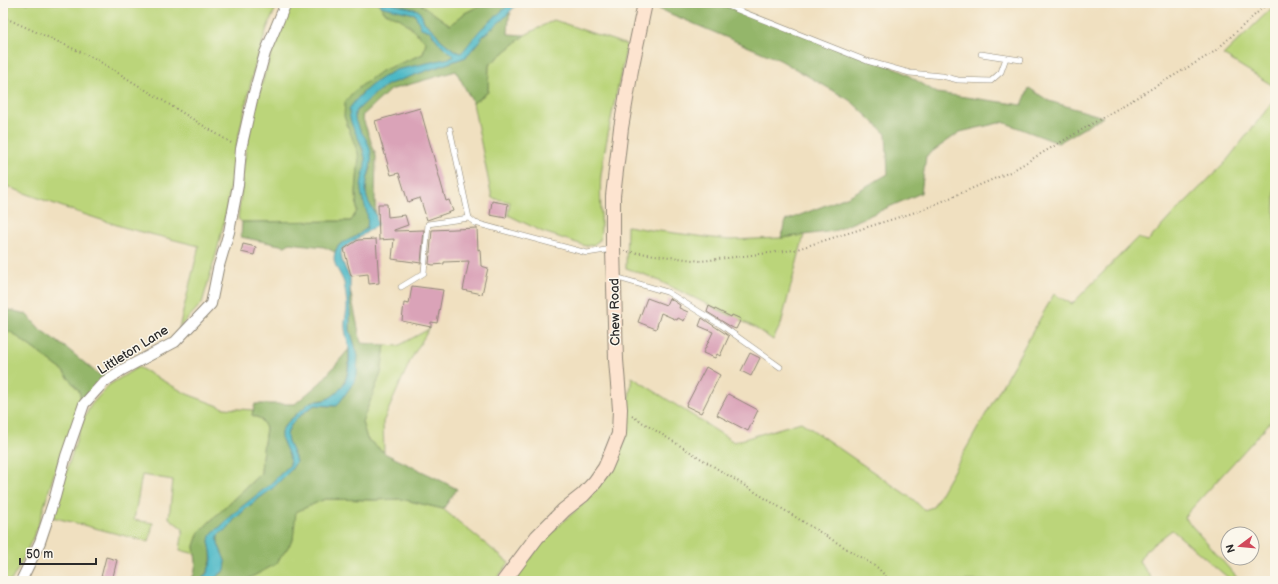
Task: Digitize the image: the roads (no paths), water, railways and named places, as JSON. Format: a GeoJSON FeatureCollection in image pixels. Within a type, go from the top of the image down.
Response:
{"type":"FeatureCollection","features":[{"type":"Feature","properties":{"kind":"main road","name":"Chew Road"},"geometry":{"type":"LineString","coordinates":[[504,581],[538,537],[564,510],[583,495],[595,482],[605,468],[619,434],[620,408],[616,360],[613,196],[620,136],[633,56],[645,3]]}},
{"type":"Feature","properties":{"kind":"street","name":"Littleton Lane"},"geometry":{"type":"LineString","coordinates":[[21,581],[42,534],[55,498],[66,456],[84,404],[104,382],[122,370],[175,342],[211,304],[218,270],[229,232],[238,186],[241,149],[252,100],[265,53],[286,3]]}},
{"type":"Feature","properties":{"kind":"lane"},"geometry":{"type":"LineString","coordinates":[[720,3],[867,61],[910,73],[942,76],[958,80],[991,81],[1001,72],[1006,58]]}},
{"type":"Feature","properties":{"kind":"lane"},"geometry":{"type":"LineString","coordinates":[[981,54],[1021,60]]}},
{"type":"Feature","properties":{"kind":"lane"},"geometry":{"type":"LineString","coordinates":[[450,129],[469,218],[475,223],[587,253],[613,249]]}},
{"type":"Feature","properties":{"kind":"lane"},"geometry":{"type":"LineString","coordinates":[[401,288],[424,273],[428,224],[469,218]]}},
{"type":"Feature","properties":{"kind":"lane"},"geometry":{"type":"LineString","coordinates":[[614,277],[667,292],[721,325],[780,367]]}},
{"type":"Feature","properties":{"kind":"water"},"geometry":{"type":"Polygon","coordinates":[[[380,3],[389,3],[418,10],[424,22],[441,40],[455,51],[461,53],[480,30],[511,3],[518,3],[503,19],[484,35],[466,57],[389,84],[377,92],[355,112],[359,129],[367,140],[371,152],[371,164],[366,193],[375,213],[377,224],[343,248],[341,253],[342,260],[350,277],[350,330],[358,356],[357,374],[354,382],[337,406],[315,405],[305,411],[291,425],[287,435],[296,462],[291,470],[273,488],[249,506],[228,528],[218,535],[218,544],[226,566],[225,570],[216,577],[217,581],[200,581],[207,573],[212,560],[209,541],[210,536],[290,465],[289,456],[281,437],[281,431],[288,422],[309,403],[326,399],[338,392],[347,376],[349,354],[345,318],[347,301],[344,283],[334,258],[338,246],[355,237],[367,228],[368,222],[361,189],[365,157],[349,116],[349,109],[370,86],[396,70],[454,57],[439,43],[430,31],[421,28],[415,14],[384,7],[381,6],[380,3]]]}}]}
